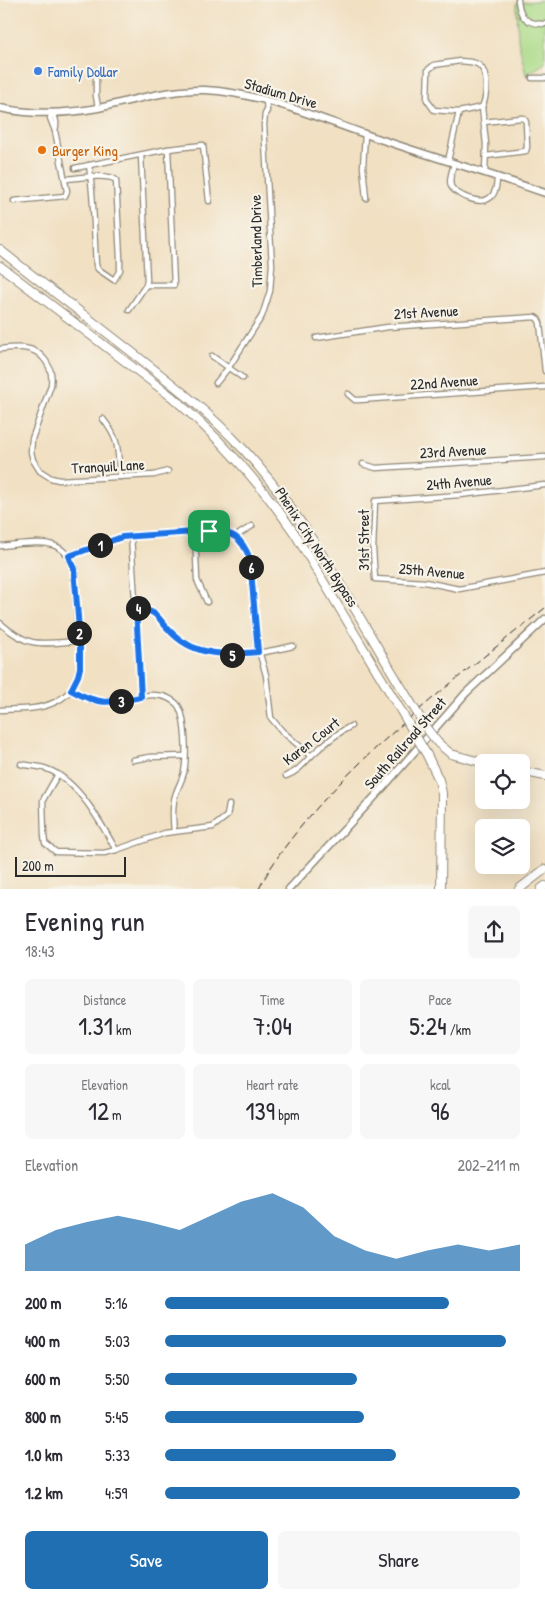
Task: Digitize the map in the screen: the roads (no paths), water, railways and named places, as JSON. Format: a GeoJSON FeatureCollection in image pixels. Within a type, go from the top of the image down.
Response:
{"type":"FeatureCollection","features":[{"type":"Feature","properties":{"kind":"highway","name":"Phenix City North Bypass"},"geometry":{"type":"LineString","coordinates":[[0,250],[183,392],[245,452],[282,496],[311,537],[427,730],[451,754],[475,761]]}},
{"type":"Feature","properties":{"kind":"highway","name":"Phenix City North Bypass"},"geometry":{"type":"LineString","coordinates":[[0,266],[172,397],[201,422],[239,460],[278,508],[432,763],[442,793],[441,889]]}},
{"type":"Feature","properties":{"kind":"highway"},"geometry":{"type":"LineString","coordinates":[[530,773],[545,776]]}},
{"type":"Feature","properties":{"kind":"highway"},"geometry":{"type":"LineString","coordinates":[[519,889],[545,869]]}},
{"type":"Feature","properties":{"kind":"highway"},"geometry":{"type":"LineString","coordinates":[[541,889],[545,886]]}},
{"type":"Feature","properties":{"kind":"street"},"geometry":{"type":"LineString","coordinates":[[518,0],[520,13],[526,20],[545,24]]}},
{"type":"Feature","properties":{"kind":"street"},"geometry":{"type":"LineString","coordinates":[[482,107],[458,112],[438,112],[431,108],[428,100],[428,70],[434,65],[460,61],[472,62],[480,66],[484,73],[486,86],[482,107],[486,156],[485,173]]}},
{"type":"Feature","properties":{"kind":"street"},"geometry":{"type":"LineString","coordinates":[[96,71],[98,107]]}},
{"type":"Feature","properties":{"kind":"street"},"geometry":{"type":"LineString","coordinates":[[532,78],[545,78],[545,83]]}},
{"type":"Feature","properties":{"kind":"street","name":"Stadium Drive"},"geometry":{"type":"LineString","coordinates":[[0,108],[52,114],[178,91],[230,92],[266,101],[545,193]]}},
{"type":"Feature","properties":{"kind":"street","name":"Timberland Drive"},"geometry":{"type":"LineString","coordinates":[[216,383],[229,367],[262,316],[270,291],[272,265],[266,101]]}},
{"type":"Feature","properties":{"kind":"street"},"geometry":{"type":"LineString","coordinates":[[458,112],[450,178],[451,186],[458,193],[470,199],[483,201],[491,198],[496,190],[497,177]]}},
{"type":"Feature","properties":{"kind":"street"},"geometry":{"type":"LineString","coordinates":[[14,201],[65,196],[68,191],[55,131],[57,126],[56,118],[52,114]]}},
{"type":"Feature","properties":{"kind":"street"},"geometry":{"type":"LineString","coordinates":[[484,122],[521,118],[524,118],[526,122],[526,151],[486,156]]}},
{"type":"Feature","properties":{"kind":"street"},"geometry":{"type":"LineString","coordinates":[[365,134],[363,167],[366,198]]}},
{"type":"Feature","properties":{"kind":"street"},"geometry":{"type":"LineString","coordinates":[[75,168],[168,149],[203,145],[209,201]]}},
{"type":"Feature","properties":{"kind":"street"},"geometry":{"type":"LineString","coordinates":[[146,285],[174,285],[168,149]]}},
{"type":"Feature","properties":{"kind":"street"},"geometry":{"type":"LineString","coordinates":[[129,310],[146,285],[147,263],[141,155]]}},
{"type":"Feature","properties":{"kind":"street"},"geometry":{"type":"LineString","coordinates":[[66,179],[90,177],[113,178],[116,180],[120,270],[114,280],[96,265],[90,177],[89,165]]}},
{"type":"Feature","properties":{"kind":"street","name":"21st Avenue"},"geometry":{"type":"LineString","coordinates":[[316,338],[403,326],[535,317],[538,319],[541,327],[545,371]]}},
{"type":"Feature","properties":{"kind":"street","name":"Tranquil Lane"},"geometry":{"type":"LineString","coordinates":[[0,349],[22,347],[39,353],[50,368],[53,376],[32,439],[31,452],[33,460],[40,471],[51,478],[59,480],[154,476],[168,471]]}},
{"type":"Feature","properties":{"kind":"street"},"geometry":{"type":"LineString","coordinates":[[212,356],[243,378]]}},
{"type":"Feature","properties":{"kind":"street","name":"22nd Avenue"},"geometry":{"type":"LineString","coordinates":[[348,394],[355,400],[359,400],[545,387]]}},
{"type":"Feature","properties":{"kind":"street"},"geometry":{"type":"LineString","coordinates":[[103,419],[116,438],[120,477]]}},
{"type":"Feature","properties":{"kind":"street","name":"23rd Avenue"},"geometry":{"type":"LineString","coordinates":[[363,464],[376,468],[545,457]]}},
{"type":"Feature","properties":{"kind":"street","name":"24th Avenue"},"geometry":{"type":"LineString","coordinates":[[375,501],[460,496],[545,485]]}},
{"type":"Feature","properties":{"kind":"street","name":"31st Street"},"geometry":{"type":"LineString","coordinates":[[375,501],[373,549],[375,579]]}},
{"type":"Feature","properties":{"kind":"street"},"geometry":{"type":"LineString","coordinates":[[236,536],[252,526]]}},
{"type":"Feature","properties":{"kind":"street"},"geometry":{"type":"LineString","coordinates":[[195,532],[197,580],[207,602]]}},
{"type":"Feature","properties":{"kind":"street"},"geometry":{"type":"LineString","coordinates":[[69,556],[114,539],[131,536],[195,532],[221,532],[236,536],[245,546],[250,559],[258,652],[266,675],[271,718],[282,731],[312,756]]}},
{"type":"Feature","properties":{"kind":"street"},"geometry":{"type":"LineString","coordinates":[[131,536],[141,697]]}},
{"type":"Feature","properties":{"kind":"street"},"geometry":{"type":"LineString","coordinates":[[0,546],[54,544],[69,556],[74,569],[80,641],[80,668],[78,676],[71,690],[60,700],[51,704],[0,710]]}},
{"type":"Feature","properties":{"kind":"street","name":"25th Avenue"},"geometry":{"type":"LineString","coordinates":[[375,579],[425,582],[459,589],[545,573]]}},
{"type":"Feature","properties":{"kind":"street"},"geometry":{"type":"LineString","coordinates":[[136,608],[154,612],[174,635],[195,649],[221,655],[258,652],[293,646]]}},
{"type":"Feature","properties":{"kind":"street","name":"South Railroad Street"},"geometry":{"type":"LineString","coordinates":[[289,889],[380,791],[466,692],[545,619]]}},
{"type":"Feature","properties":{"kind":"street"},"geometry":{"type":"LineString","coordinates":[[0,623],[12,634],[36,644],[80,641]]}},
{"type":"Feature","properties":{"kind":"street"},"geometry":{"type":"LineString","coordinates":[[71,690],[98,702],[117,702],[155,695],[173,700],[179,707],[182,715],[185,756],[184,774],[174,798],[172,811],[174,831]]}},
{"type":"Feature","properties":{"kind":"street","name":"Karen Court"},"geometry":{"type":"LineString","coordinates":[[286,776],[303,767],[331,739],[351,726]]}},
{"type":"Feature","properties":{"kind":"street"},"geometry":{"type":"LineString","coordinates":[[133,760],[150,757],[185,756]]}},
{"type":"Feature","properties":{"kind":"street"},"geometry":{"type":"LineString","coordinates":[[21,764],[43,768],[58,774],[76,790],[95,814],[116,850]]}},
{"type":"Feature","properties":{"kind":"street"},"geometry":{"type":"LineString","coordinates":[[58,774],[44,800],[44,835],[48,847],[56,852],[104,853],[164,833],[213,827],[227,816],[229,804]]}},
{"type":"Feature","properties":{"kind":"railway"},"geometry":{"type":"LineString","coordinates":[[259,889],[288,842],[349,774],[431,700],[545,608]]}},
{"type":"Feature","properties":{"kind":"place","name":"Family Dollar"},"geometry":{"type":"Point","coordinates":[38,71]}},
{"type":"Feature","properties":{"kind":"place","name":"Burger King"},"geometry":{"type":"Point","coordinates":[42,150]}}]}
